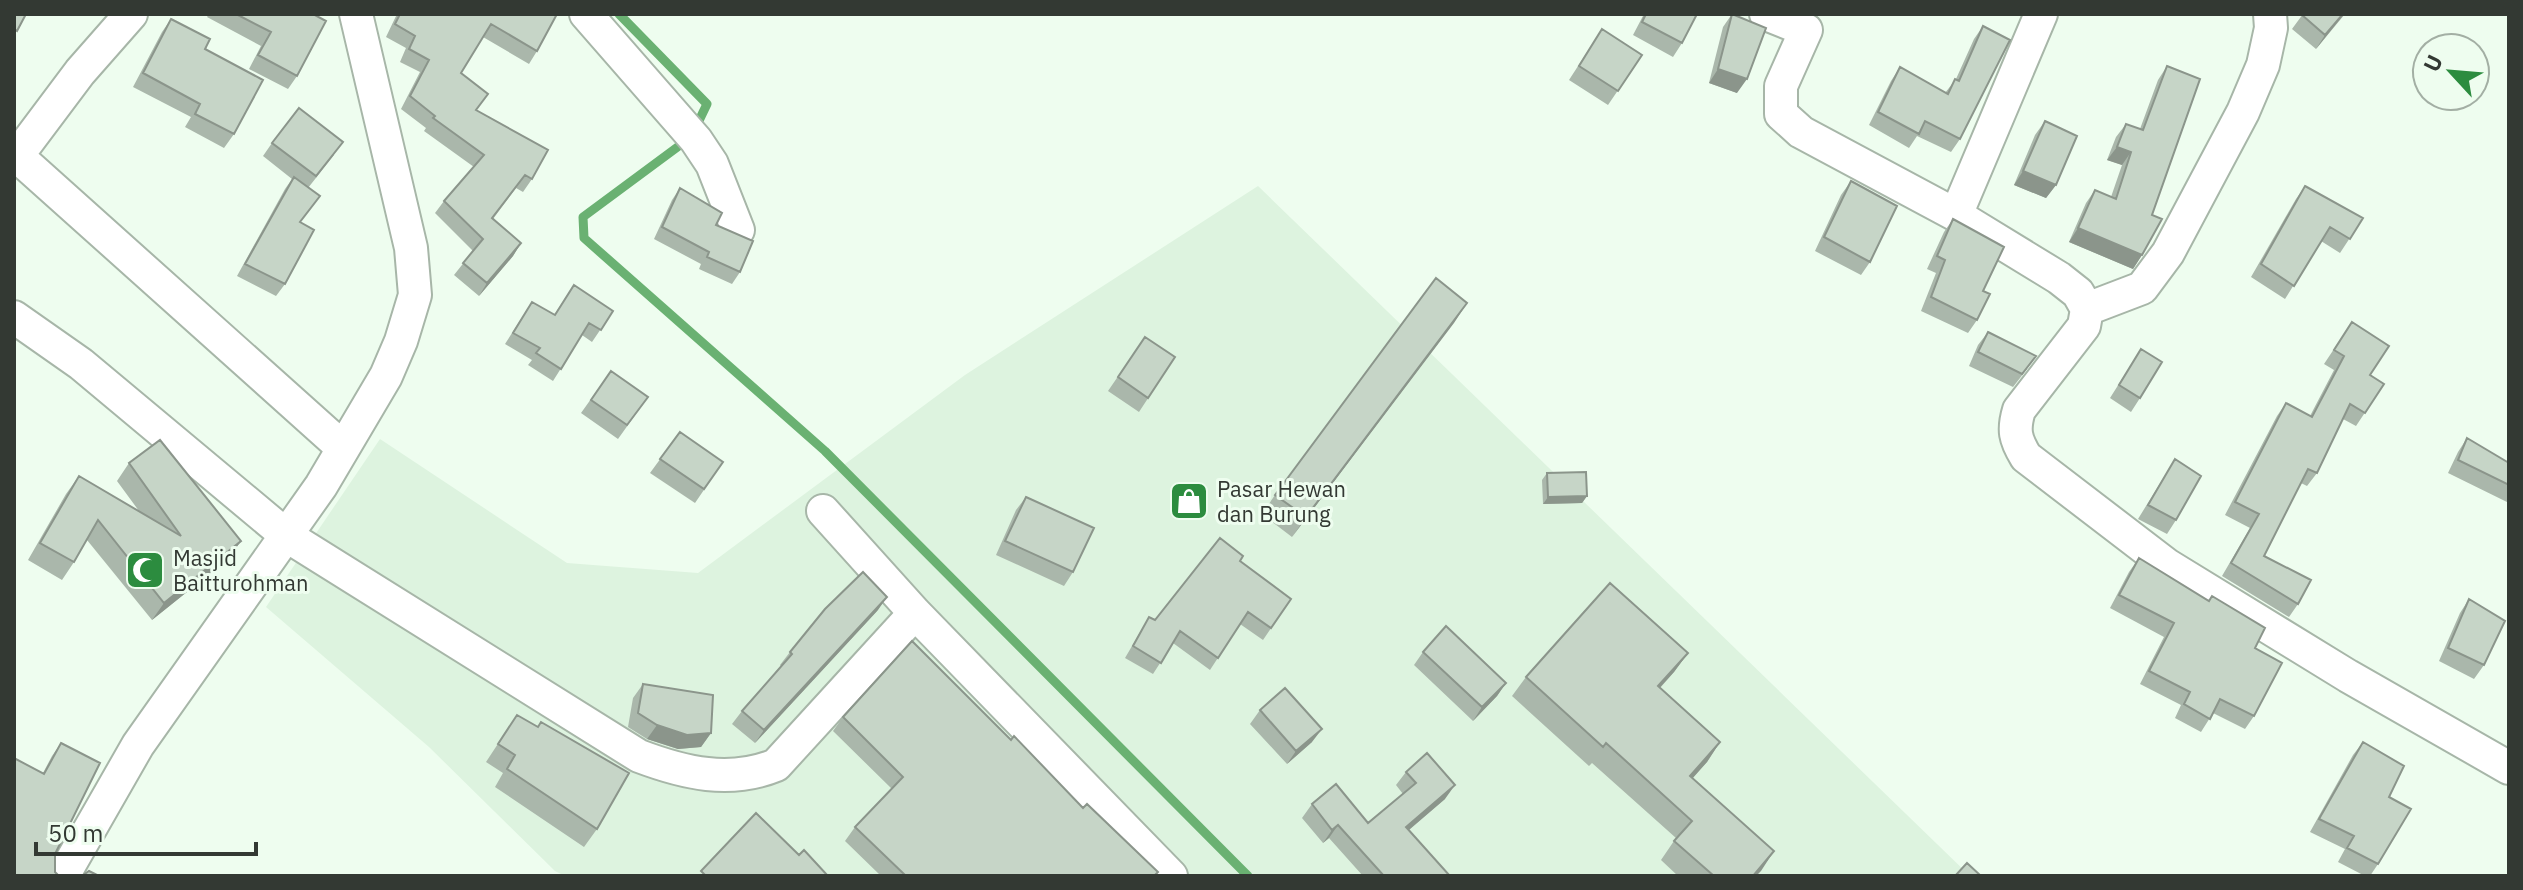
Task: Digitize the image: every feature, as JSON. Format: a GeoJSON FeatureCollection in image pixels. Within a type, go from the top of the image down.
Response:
{"type":"FeatureCollection","features":[{"type":"Feature","properties":{"kind":"street"},"geometry":{"type":"LineString","coordinates":[[131,14],[80,72],[16,158],[343,448]]}},
{"type":"Feature","properties":{"kind":"street"},"geometry":{"type":"LineString","coordinates":[[63,876],[138,745],[287,536],[343,448],[386,376],[401,341],[415,295],[411,248],[356,14]]}},
{"type":"Feature","properties":{"kind":"street"},"geometry":{"type":"LineString","coordinates":[[586,14],[668,104],[696,140],[712,164],[738,230]]}},
{"type":"Feature","properties":{"kind":"street"},"geometry":{"type":"LineString","coordinates":[[1766,14],[1810,22],[1781,86],[1781,114],[1801,132],[1956,215],[2059,278],[2078,293],[2087,309],[2084,326],[2019,410],[2014,425],[2016,439],[2026,457],[2167,565],[2348,676],[2509,768]]}},
{"type":"Feature","properties":{"kind":"street"},"geometry":{"type":"LineString","coordinates":[[1956,215],[2041,14]]}},
{"type":"Feature","properties":{"kind":"street"},"geometry":{"type":"LineString","coordinates":[[2087,309],[2142,288],[2168,253],[2243,112],[2263,65],[2271,28],[2270,14]]}},
{"type":"Feature","properties":{"kind":"street"},"geometry":{"type":"LineString","coordinates":[[14,317],[81,364],[287,536],[639,756],[680,771],[750,775],[776,765],[915,613]]}},
{"type":"Feature","properties":{"kind":"street"},"geometry":{"type":"LineString","coordinates":[[823,511],[915,613],[1171,876]]}},
{"type":"Feature","properties":{"kind":"shaded area","name":"Pasar Hewan dan Burung"},"geometry":{"type":"Polygon","coordinates":[[[1258,186],[1970,876],[565,876],[555,871],[429,747],[266,607],[380,439],[567,563],[698,573],[965,375],[1258,186]]]}},
{"type":"Feature","properties":{"kind":"building"},"geometry":{"type":"Polygon","coordinates":[[[14,14],[26,14],[17,31],[14,29],[14,14]]]}},
{"type":"Feature","properties":{"kind":"building"},"geometry":{"type":"Polygon","coordinates":[[[236,14],[313,14],[326,21],[297,76],[258,55],[271,32],[236,14]]]}},
{"type":"Feature","properties":{"kind":"building"},"geometry":{"type":"Polygon","coordinates":[[[400,14],[557,14],[537,51],[491,24],[461,73],[488,94],[476,110],[548,150],[532,179],[525,175],[492,218],[521,243],[487,283],[463,263],[483,239],[444,201],[484,155],[433,118],[435,116],[410,96],[429,60],[409,49],[415,36],[395,24],[400,14]]]}},
{"type":"Feature","properties":{"kind":"building"},"geometry":{"type":"Polygon","coordinates":[[[1646,14],[1697,14],[1682,43],[1642,22],[1646,14]]]}},
{"type":"Feature","properties":{"kind":"building"},"geometry":{"type":"Polygon","coordinates":[[[1732,14],[1766,28],[1747,79],[1718,69],[1732,14]]]}},
{"type":"Feature","properties":{"kind":"building"},"geometry":{"type":"Polygon","coordinates":[[[2303,14],[2343,14],[2325,35],[2303,14]]]}},
{"type":"Feature","properties":{"kind":"building"},"geometry":{"type":"Polygon","coordinates":[[[171,19],[210,39],[205,49],[263,80],[234,134],[195,114],[200,104],[143,73],[171,19]]]}},
{"type":"Feature","properties":{"kind":"building"},"geometry":{"type":"Polygon","coordinates":[[[1983,26],[2010,40],[1960,139],[1925,121],[1919,134],[1878,112],[1900,67],[1948,94],[1955,79],[1959,81],[1983,26]]]}},
{"type":"Feature","properties":{"kind":"building"},"geometry":{"type":"Polygon","coordinates":[[[1602,29],[1642,55],[1618,91],[1579,66],[1602,29]]]}},
{"type":"Feature","properties":{"kind":"building"},"geometry":{"type":"Polygon","coordinates":[[[2167,66],[2200,79],[2152,215],[2162,219],[2142,255],[2078,228],[2095,190],[2116,199],[2131,152],[2117,147],[2126,124],[2143,130],[2167,66]]]}},
{"type":"Feature","properties":{"kind":"building"},"geometry":{"type":"Polygon","coordinates":[[[299,108],[343,142],[316,176],[272,143],[299,108]]]}},
{"type":"Feature","properties":{"kind":"building"},"geometry":{"type":"Polygon","coordinates":[[[2045,121],[2077,136],[2056,185],[2023,171],[2045,121]]]}},
{"type":"Feature","properties":{"kind":"building"},"geometry":{"type":"Polygon","coordinates":[[[294,177],[320,196],[300,222],[314,230],[285,284],[245,264],[294,177]]]}},
{"type":"Feature","properties":{"kind":"building"},"geometry":{"type":"Polygon","coordinates":[[[1851,181],[1897,206],[1870,262],[1824,237],[1851,181]]]}},
{"type":"Feature","properties":{"kind":"building"},"geometry":{"type":"Polygon","coordinates":[[[2305,186],[2363,218],[2350,239],[2330,227],[2294,286],[2261,264],[2305,186]]]}},
{"type":"Feature","properties":{"kind":"building"},"geometry":{"type":"Polygon","coordinates":[[[680,188],[722,213],[716,225],[753,241],[740,272],[707,257],[709,252],[662,227],[680,188]]]}},
{"type":"Feature","properties":{"kind":"building"},"geometry":{"type":"Polygon","coordinates":[[[1953,219],[2004,247],[1983,291],[1990,294],[1977,320],[1931,297],[1945,260],[1937,256],[1953,219]]]}},
{"type":"Feature","properties":{"kind":"building"},"geometry":{"type":"Polygon","coordinates":[[[1436,278],[1467,303],[1306,517],[1275,495],[1436,278]]]}},
{"type":"Feature","properties":{"kind":"building"},"geometry":{"type":"Polygon","coordinates":[[[574,285],[613,311],[601,330],[589,323],[561,369],[536,353],[540,348],[513,333],[532,302],[555,315],[574,285]]]}},
{"type":"Feature","properties":{"kind":"building"},"geometry":{"type":"Polygon","coordinates":[[[2352,322],[2389,346],[2370,375],[2384,384],[2365,413],[2350,404],[2317,473],[2308,469],[2264,556],[2311,580],[2298,604],[2231,563],[2259,514],[2235,502],[2286,403],[2312,417],[2344,356],[2334,350],[2352,322]]]}},
{"type":"Feature","properties":{"kind":"building"},"geometry":{"type":"Polygon","coordinates":[[[1988,332],[2036,356],[2022,374],[1978,352],[1988,332]]]}},
{"type":"Feature","properties":{"kind":"building"},"geometry":{"type":"Polygon","coordinates":[[[1145,337],[1175,357],[1148,398],[1118,377],[1145,337]]]}},
{"type":"Feature","properties":{"kind":"building"},"geometry":{"type":"Polygon","coordinates":[[[2141,349],[2162,362],[2140,398],[2119,385],[2141,349]]]}},
{"type":"Feature","properties":{"kind":"building"},"geometry":{"type":"Polygon","coordinates":[[[611,371],[648,397],[627,425],[591,400],[611,371]]]}},
{"type":"Feature","properties":{"kind":"building"},"geometry":{"type":"Polygon","coordinates":[[[680,432],[723,462],[704,489],[660,459],[680,432]]]}},
{"type":"Feature","properties":{"kind":"building"},"geometry":{"type":"Polygon","coordinates":[[[2467,438],[2509,463],[2509,485],[2458,460],[2467,438]]]}},
{"type":"Feature","properties":{"kind":"building"},"geometry":{"type":"Polygon","coordinates":[[[160,440],[241,541],[164,603],[98,520],[74,562],[40,543],[79,476],[181,536],[129,463],[160,440]]]}},
{"type":"Feature","properties":{"kind":"building"},"geometry":{"type":"Polygon","coordinates":[[[2175,459],[2201,476],[2176,520],[2148,505],[2175,459]]]}},
{"type":"Feature","properties":{"kind":"building"},"geometry":{"type":"Polygon","coordinates":[[[1586,472],[1587,496],[1548,497],[1547,473],[1586,472]]]}},
{"type":"Feature","properties":{"kind":"building"},"geometry":{"type":"Polygon","coordinates":[[[1026,497],[1094,528],[1073,572],[1005,541],[1026,497]]]}},
{"type":"Feature","properties":{"kind":"building"},"geometry":{"type":"Polygon","coordinates":[[[1220,538],[1243,556],[1240,561],[1291,599],[1271,628],[1248,612],[1218,658],[1180,631],[1161,663],[1133,646],[1149,617],[1155,620],[1220,538]]]}},
{"type":"Feature","properties":{"kind":"building"},"geometry":{"type":"Polygon","coordinates":[[[2139,558],[2209,601],[2212,596],[2265,628],[2255,648],[2282,663],[2254,716],[2220,699],[2210,719],[2184,704],[2190,692],[2149,671],[2174,623],[2119,595],[2139,558]]]}},
{"type":"Feature","properties":{"kind":"building"},"geometry":{"type":"Polygon","coordinates":[[[863,572],[887,597],[764,730],[742,711],[792,654],[790,652],[825,609],[863,572]]]}},
{"type":"Feature","properties":{"kind":"building"},"geometry":{"type":"Polygon","coordinates":[[[1610,583],[1688,653],[1658,686],[1720,742],[1690,776],[1774,851],[1753,876],[1714,876],[1674,841],[1692,821],[1606,743],[1603,747],[1526,677],[1610,583]]]}},
{"type":"Feature","properties":{"kind":"building"},"geometry":{"type":"Polygon","coordinates":[[[2469,599],[2505,621],[2484,665],[2448,648],[2469,599]]]}},
{"type":"Feature","properties":{"kind":"building"},"geometry":{"type":"Polygon","coordinates":[[[1446,626],[1506,683],[1482,707],[1423,652],[1446,626]]]}},
{"type":"Feature","properties":{"kind":"building"},"geometry":{"type":"Polygon","coordinates":[[[912,641],[1011,740],[1014,736],[1083,808],[1087,804],[1158,872],[1154,876],[906,876],[855,827],[903,777],[843,717],[912,641]]]}},
{"type":"Feature","properties":{"kind":"building"},"geometry":{"type":"Polygon","coordinates":[[[643,684],[713,695],[711,733],[687,735],[657,725],[638,713],[643,684]]]}},
{"type":"Feature","properties":{"kind":"building"},"geometry":{"type":"Polygon","coordinates":[[[1285,688],[1322,729],[1296,751],[1260,710],[1285,688]]]}},
{"type":"Feature","properties":{"kind":"building"},"geometry":{"type":"Polygon","coordinates":[[[517,715],[538,727],[541,722],[629,773],[597,829],[507,769],[515,755],[498,744],[517,715]]]}},
{"type":"Feature","properties":{"kind":"building"},"geometry":{"type":"Polygon","coordinates":[[[2363,742],[2404,766],[2389,797],[2411,809],[2378,864],[2347,848],[2354,836],[2319,819],[2363,742]]]}},
{"type":"Feature","properties":{"kind":"building"},"geometry":{"type":"Polygon","coordinates":[[[61,743],[100,763],[55,854],[55,872],[59,876],[14,876],[14,758],[44,774],[61,743]]]}},
{"type":"Feature","properties":{"kind":"building"},"geometry":{"type":"Polygon","coordinates":[[[1427,753],[1455,785],[1406,827],[1450,876],[1384,876],[1338,825],[1332,830],[1312,804],[1336,784],[1368,823],[1416,783],[1406,772],[1427,753]]]}},
{"type":"Feature","properties":{"kind":"building"},"geometry":{"type":"Polygon","coordinates":[[[756,813],[799,855],[804,850],[828,876],[706,876],[701,871],[756,813]]]}},
{"type":"Feature","properties":{"kind":"building"},"geometry":{"type":"Polygon","coordinates":[[[1967,863],[1981,876],[1955,876],[1967,863]]]}},
{"type":"Feature","properties":{"kind":"building"},"geometry":{"type":"Polygon","coordinates":[[[89,871],[99,876],[82,876],[89,871]]]}},
{"type":"Feature","properties":{"kind":"waterway"},"geometry":{"type":"LineString","coordinates":[[619,14],[707,104],[695,129]]}},
{"type":"Feature","properties":{"kind":"waterway"},"geometry":{"type":"LineString","coordinates":[[687,140],[583,217],[584,238],[825,451],[1248,876]]}},
{"type":"Feature","properties":{"kind":"place","name":"Pasar Hewan dan Burung"},"geometry":{"type":"Point","coordinates":[1189,501]}},
{"type":"Feature","properties":{"kind":"place","name":"Masjid Baitturohman"},"geometry":{"type":"Point","coordinates":[145,570]}}]}
